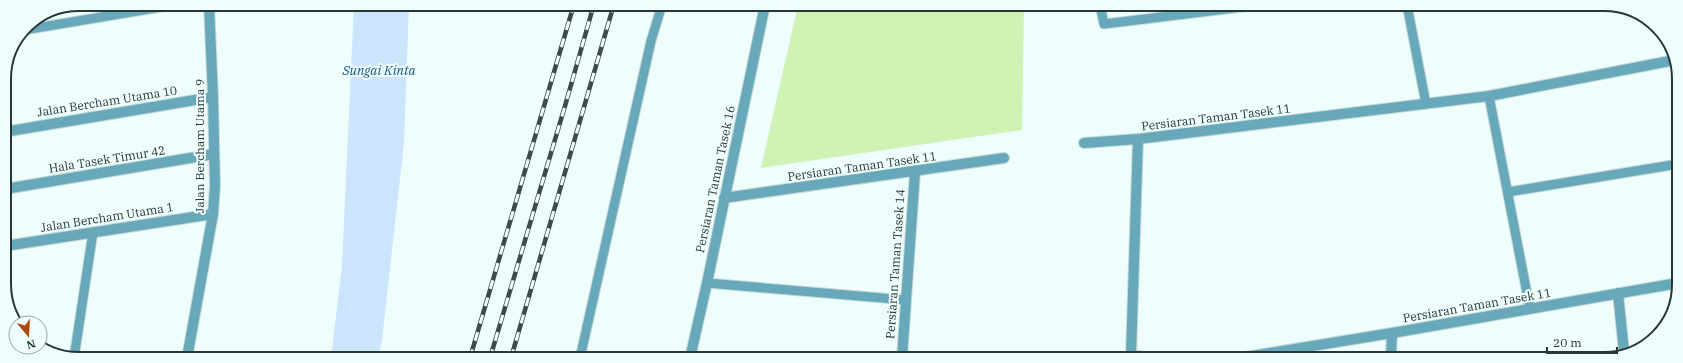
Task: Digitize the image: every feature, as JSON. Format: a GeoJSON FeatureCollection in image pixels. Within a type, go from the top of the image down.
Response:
{"type":"FeatureCollection","features":[{"type":"Feature","properties":{"kind":"street","name":"Jalan Bercham Utama 9"},"geometry":{"type":"LineString","coordinates":[[189,352],[213,214],[213,97],[209,11]]}},
{"type":"Feature","properties":{"kind":"street","name":"Persiaran Taman Tasek 16"},"geometry":{"type":"LineString","coordinates":[[691,352],[764,11]]}},
{"type":"Feature","properties":{"kind":"street","name":"Persiaran Taman Tasek 11"},"geometry":{"type":"LineString","coordinates":[[1130,352],[1138,139],[1489,96],[1669,61]]}},
{"type":"Feature","properties":{"kind":"street","name":"Jalan Bercham Utama 10"},"geometry":{"type":"LineString","coordinates":[[11,131],[213,97]]}},
{"type":"Feature","properties":{"kind":"street"},"geometry":{"type":"LineString","coordinates":[[1084,143],[1138,139]]}},
{"type":"Feature","properties":{"kind":"street","name":"Hala Tasek Timur 42"},"geometry":{"type":"LineString","coordinates":[[11,188],[214,154]]}},
{"type":"Feature","properties":{"kind":"street","name":"Persiaran Taman Tasek 11"},"geometry":{"type":"LineString","coordinates":[[724,198],[1004,158]]}},
{"type":"Feature","properties":{"kind":"street","name":"Persiaran Taman Tasek 14"},"geometry":{"type":"LineString","coordinates":[[902,352],[914,172]]}},
{"type":"Feature","properties":{"kind":"street","name":"Jalan Bercham Utama 1"},"geometry":{"type":"LineString","coordinates":[[11,245],[213,214]]}},
{"type":"Feature","properties":{"kind":"street","name":"Persiaran Taman Tasek 11"},"geometry":{"type":"LineString","coordinates":[[1271,352],[1392,333],[1672,284]]}},
{"type":"Feature","properties":{"kind":"street"},"geometry":{"type":"LineString","coordinates":[[1618,294],[1624,349]]}},
{"type":"Feature","properties":{"kind":"street"},"geometry":{"type":"LineString","coordinates":[[1391,352],[1392,333]]}},
{"type":"Feature","properties":{"kind":"lane"},"geometry":{"type":"LineString","coordinates":[[34,28],[137,11]]}},
{"type":"Feature","properties":{"kind":"lane"},"geometry":{"type":"LineString","coordinates":[[581,352],[651,41],[660,11]]}},
{"type":"Feature","properties":{"kind":"lane"},"geometry":{"type":"LineString","coordinates":[[1101,11],[1104,24],[1209,11]]}},
{"type":"Feature","properties":{"kind":"lane"},"geometry":{"type":"LineString","coordinates":[[1408,11],[1426,104]]}},
{"type":"Feature","properties":{"kind":"lane"},"geometry":{"type":"LineString","coordinates":[[1489,96],[1530,309]]}},
{"type":"Feature","properties":{"kind":"lane"},"geometry":{"type":"LineString","coordinates":[[1508,192],[1672,165]]}},
{"type":"Feature","properties":{"kind":"lane"},"geometry":{"type":"LineString","coordinates":[[75,352],[93,232]]}},
{"type":"Feature","properties":{"kind":"lane"},"geometry":{"type":"LineString","coordinates":[[707,283],[906,300]]}},
{"type":"Feature","properties":{"kind":"green space"},"geometry":{"type":"Polygon","coordinates":[[[797,11],[1024,11],[1022,130],[761,168],[797,11]]]}},
{"type":"Feature","properties":{"kind":"water","name":"Sungai Kinta"},"geometry":{"type":"Polygon","coordinates":[[[354,11],[409,11],[404,143],[382,340],[379,352],[332,352],[342,266],[354,11]]]}},
{"type":"Feature","properties":{"kind":"railway"},"geometry":{"type":"LineString","coordinates":[[472,352],[572,11]]}},
{"type":"Feature","properties":{"kind":"railway"},"geometry":{"type":"LineString","coordinates":[[492,352],[592,11]]}},
{"type":"Feature","properties":{"kind":"railway"},"geometry":{"type":"LineString","coordinates":[[513,352],[612,11]]}}]}
